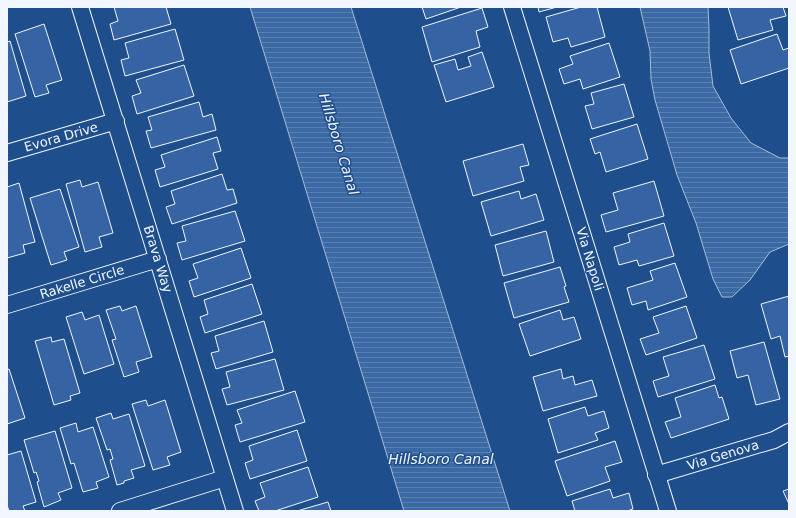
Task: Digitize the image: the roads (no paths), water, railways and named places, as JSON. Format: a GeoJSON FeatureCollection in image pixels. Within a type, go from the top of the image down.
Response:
{"type":"FeatureCollection","features":[{"type":"Feature","properties":{"kind":"street","name":"Brava Way"},"geometry":{"type":"LineString","coordinates":[[80,7],[235,511]]}},
{"type":"Feature","properties":{"kind":"street","name":"Via Napoli"},"geometry":{"type":"LineString","coordinates":[[512,7],[668,511]]}},
{"type":"Feature","properties":{"kind":"street","name":"Evora Drive"},"geometry":{"type":"LineString","coordinates":[[7,153],[116,121]]}},
{"type":"Feature","properties":{"kind":"street","name":"Rakelle Circle"},"geometry":{"type":"LineString","coordinates":[[7,305],[158,259]]}},
{"type":"Feature","properties":{"kind":"street","name":"Via Genova"},"geometry":{"type":"LineString","coordinates":[[656,475],[774,440],[789,432]]}},
{"type":"Feature","properties":{"kind":"street"},"geometry":{"type":"LineString","coordinates":[[120,511],[225,478]]}},
{"type":"Feature","properties":{"kind":"water","name":"Hillsboro Canal"},"geometry":{"type":"Polygon","coordinates":[[[250,7],[351,7],[510,511],[404,511],[250,7]]]}},
{"type":"Feature","properties":{"kind":"water"},"geometry":{"type":"Polygon","coordinates":[[[640,7],[708,7],[709,53],[713,86],[731,118],[751,143],[780,158],[789,158],[789,244],[770,252],[750,280],[732,297],[722,297],[713,279],[696,223],[677,175],[655,100],[651,79],[650,51],[640,7]]]}}]}
